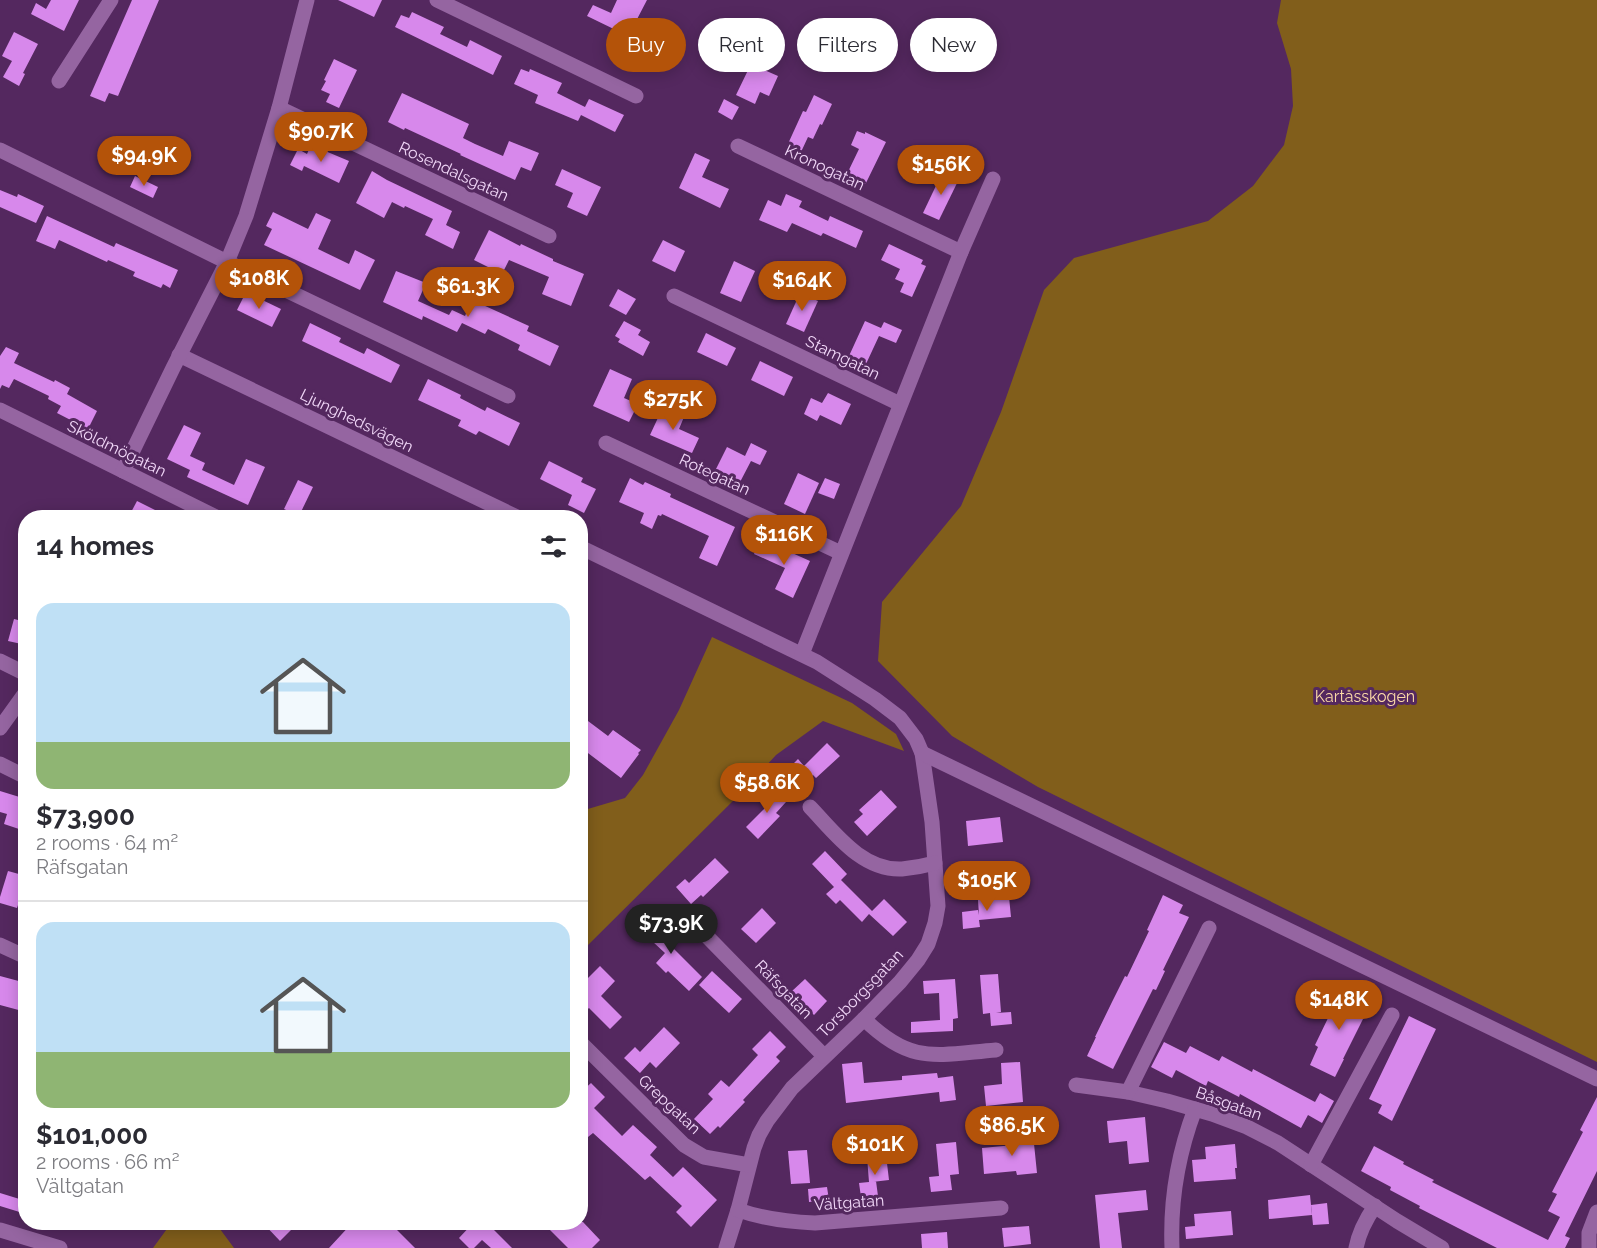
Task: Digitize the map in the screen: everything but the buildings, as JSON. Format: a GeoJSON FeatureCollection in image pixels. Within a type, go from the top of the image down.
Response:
{"type":"FeatureCollection","features":[{"type":"Feature","properties":{"kind":"street"},"geometry":{"type":"LineString","coordinates":[[59,81],[111,0]]}},
{"type":"Feature","properties":{"kind":"street"},"geometry":{"type":"LineString","coordinates":[[123,471],[227,262],[254,192],[307,0]]}},
{"type":"Feature","properties":{"kind":"street"},"geometry":{"type":"LineString","coordinates":[[437,0],[636,96]]}},
{"type":"Feature","properties":{"kind":"street","name":"Rosendalsgatan"},"geometry":{"type":"LineString","coordinates":[[279,108],[549,236]]}},
{"type":"Feature","properties":{"kind":"street","name":"Kronogatan"},"geometry":{"type":"LineString","coordinates":[[738,146],[960,252]]}},
{"type":"Feature","properties":{"kind":"street"},"geometry":{"type":"LineString","coordinates":[[0,150],[227,262],[508,396]]}},
{"type":"Feature","properties":{"kind":"street"},"geometry":{"type":"LineString","coordinates":[[588,550],[802,654],[960,252],[993,178]]}},
{"type":"Feature","properties":{"kind":"street","name":"Stamgatan"},"geometry":{"type":"LineString","coordinates":[[674,296],[900,404]]}},
{"type":"Feature","properties":{"kind":"street","name":"Ljunghedsvägen"},"geometry":{"type":"LineString","coordinates":[[179,355],[502,510]]}},
{"type":"Feature","properties":{"kind":"street","name":"Sköldmögatan"},"geometry":{"type":"LineString","coordinates":[[0,410],[202,510]]}},
{"type":"Feature","properties":{"kind":"street","name":"Rotegatan"},"geometry":{"type":"LineString","coordinates":[[606,443],[841,553]]}},
{"type":"Feature","properties":{"kind":"street","name":"Torsborgsgatan"},"geometry":{"type":"LineString","coordinates":[[726,1248],[759,1135],[777,1106],[792,1088],[864,1019],[918,960],[928,944],[938,906],[932,822],[922,753],[916,739],[900,718],[875,699],[802,654]]}},
{"type":"Feature","properties":{"kind":"street"},"geometry":{"type":"LineString","coordinates":[[0,662],[18,670]]}},
{"type":"Feature","properties":{"kind":"street"},"geometry":{"type":"LineString","coordinates":[[0,728],[18,703]]}},
{"type":"Feature","properties":{"kind":"street"},"geometry":{"type":"LineString","coordinates":[[922,753],[1597,1079]]}},
{"type":"Feature","properties":{"kind":"street"},"geometry":{"type":"LineString","coordinates":[[0,764],[18,773]]}},
{"type":"Feature","properties":{"kind":"street"},"geometry":{"type":"LineString","coordinates":[[810,807],[857,854],[879,866],[901,869],[935,863]]}},
{"type":"Feature","properties":{"kind":"street","name":"Räfsgatan"},"geometry":{"type":"LineString","coordinates":[[693,922],[824,1056]]}},
{"type":"Feature","properties":{"kind":"street"},"geometry":{"type":"LineString","coordinates":[[1128,1092],[1209,928]]}},
{"type":"Feature","properties":{"kind":"street"},"geometry":{"type":"LineString","coordinates":[[0,945],[18,953]]}},
{"type":"Feature","properties":{"kind":"street"},"geometry":{"type":"LineString","coordinates":[[1311,1165],[1392,1015]]}},
{"type":"Feature","properties":{"kind":"street"},"geometry":{"type":"LineString","coordinates":[[864,1019],[884,1038],[914,1053],[935,1055],[996,1050]]}},
{"type":"Feature","properties":{"kind":"street","name":"Grepgatan"},"geometry":{"type":"LineString","coordinates":[[588,1050],[684,1145],[704,1157],[749,1165]]}},
{"type":"Feature","properties":{"kind":"street","name":"Båsgatan"},"geometry":{"type":"LineString","coordinates":[[1076,1085],[1128,1092],[1195,1108],[1247,1127],[1278,1143],[1415,1233],[1443,1248]]}},
{"type":"Feature","properties":{"kind":"street"},"geometry":{"type":"LineString","coordinates":[[1172,1248],[1172,1213],[1176,1174],[1185,1134],[1195,1108]]}},
{"type":"Feature","properties":{"kind":"street"},"geometry":{"type":"LineString","coordinates":[[1356,1248],[1358,1237],[1375,1206]]}},
{"type":"Feature","properties":{"kind":"street","name":"Vältgatan"},"geometry":{"type":"LineString","coordinates":[[738,1210],[775,1220],[815,1223],[1001,1208]]}},
{"type":"Feature","properties":{"kind":"street"},"geometry":{"type":"LineString","coordinates":[[1589,1248],[1589,1233],[1597,1212]]}},
{"type":"Feature","properties":{"kind":"street"},"geometry":{"type":"LineString","coordinates":[[0,1230],[60,1248]]}},
{"type":"Feature","properties":{"kind":"green space","name":"Kartåsskogen"},"geometry":{"type":"Polygon","coordinates":[[[1281,0],[1597,0],[1597,1062],[1038,787],[952,736],[878,661],[882,602],[961,506],[1001,412],[1044,290],[1074,258],[1208,221],[1253,186],[1284,145],[1293,106],[1291,69],[1277,23],[1281,0]]]}},
{"type":"Feature","properties":{"kind":"green space"},"geometry":{"type":"Polygon","coordinates":[[[712,637],[852,703],[896,734],[904,751],[823,721],[776,755],[743,791],[588,945],[588,809],[625,798],[643,775],[679,710],[712,637]]]}},
{"type":"Feature","properties":{"kind":"green space"},"geometry":{"type":"Polygon","coordinates":[[[166,1230],[221,1230],[234,1248],[153,1248],[166,1230]]]}}]}
